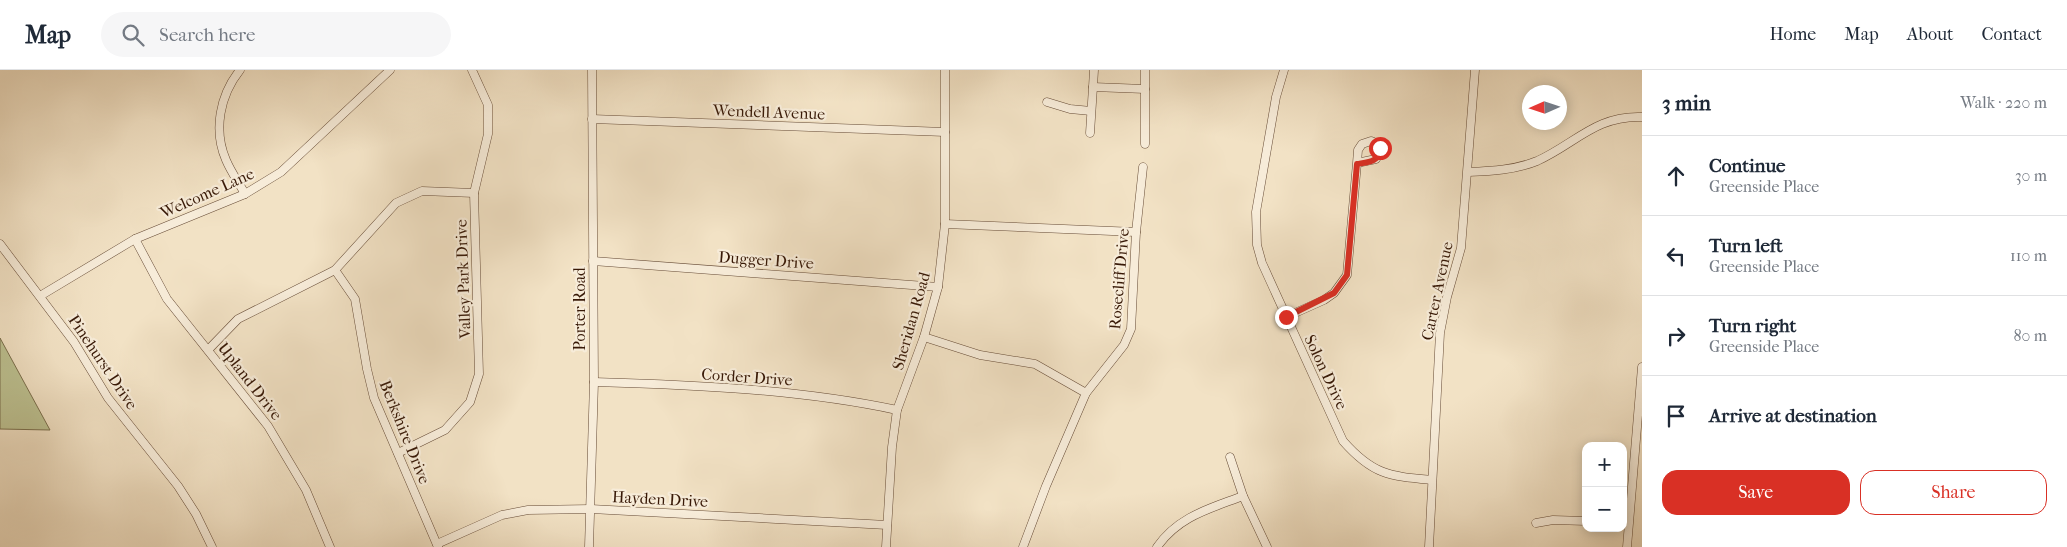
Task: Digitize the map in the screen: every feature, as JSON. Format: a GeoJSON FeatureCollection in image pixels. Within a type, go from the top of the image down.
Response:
{"type":"FeatureCollection","features":[{"type":"Feature","properties":{"kind":"street"},"geometry":{"type":"LineString","coordinates":[[240,70],[230,83],[221,107],[220,139],[226,160],[245,194]]}},
{"type":"Feature","properties":{"kind":"street","name":"Welcome Lane"},"geometry":{"type":"LineString","coordinates":[[40,296],[135,239],[245,194],[281,172],[390,70]]}},
{"type":"Feature","properties":{"kind":"street","name":"Valley Park Drive"},"geometry":{"type":"LineString","coordinates":[[398,453],[445,430],[470,402],[479,374],[474,193],[488,134],[488,105],[472,70]]}},
{"type":"Feature","properties":{"kind":"street","name":"Porter Road"},"geometry":{"type":"LineString","coordinates":[[589,547],[594,382],[592,70]]}},
{"type":"Feature","properties":{"kind":"street","name":"Sheridan Road"},"geometry":{"type":"LineString","coordinates":[[886,547],[897,410],[924,337],[938,287],[944,224],[945,70]]}},
{"type":"Feature","properties":{"kind":"street"},"geometry":{"type":"LineString","coordinates":[[1090,133],[1094,70]]}},
{"type":"Feature","properties":{"kind":"street"},"geometry":{"type":"LineString","coordinates":[[1145,70],[1145,144]]}},
{"type":"Feature","properties":{"kind":"street","name":"Solon Drive"},"geometry":{"type":"LineString","coordinates":[[1284,70],[1276,97],[1255,224],[1262,263],[1343,441],[1356,456],[1372,468],[1391,476],[1432,480]]}},
{"type":"Feature","properties":{"kind":"street","name":"Carter Avenue"},"geometry":{"type":"LineString","coordinates":[[1429,547],[1440,333],[1447,297],[1461,248],[1475,70]]}},
{"type":"Feature","properties":{"kind":"street"},"geometry":{"type":"LineString","coordinates":[[1093,87],[1145,89]]}},
{"type":"Feature","properties":{"kind":"street"},"geometry":{"type":"LineString","coordinates":[[1047,102],[1070,109],[1091,112]]}},
{"type":"Feature","properties":{"kind":"street"},"geometry":{"type":"LineString","coordinates":[[1468,172],[1497,171],[1537,161],[1588,129],[1610,121],[1642,117]]}},
{"type":"Feature","properties":{"kind":"street","name":"Wendell Avenue"},"geometry":{"type":"LineString","coordinates":[[592,119],[945,132]]}},
{"type":"Feature","properties":{"kind":"street"},"geometry":{"type":"LineString","coordinates":[[1286,317],[1329,296],[1341,285],[1347,275],[1357,164]]}},
{"type":"Feature","properties":{"kind":"street","name":"Rosecliff Drive"},"geometry":{"type":"LineString","coordinates":[[1023,547],[1046,486],[1086,393],[1124,345],[1131,329],[1136,232],[1143,167]]}},
{"type":"Feature","properties":{"kind":"street"},"geometry":{"type":"LineString","coordinates":[[208,350],[238,319],[335,270],[396,204],[422,191],[474,193]]}},
{"type":"Feature","properties":{"kind":"street"},"geometry":{"type":"LineString","coordinates":[[944,224],[1136,232]]}},
{"type":"Feature","properties":{"kind":"street","name":"Upland Drive"},"geometry":{"type":"LineString","coordinates":[[135,239],[167,299],[268,426],[306,490],[330,547]]}},
{"type":"Feature","properties":{"kind":"street","name":"Pinehurst Drive"},"geometry":{"type":"LineString","coordinates":[[0,244],[74,342],[108,398],[178,486],[196,514],[212,547]]}},
{"type":"Feature","properties":{"kind":"street","name":"Dugger Drive"},"geometry":{"type":"LineString","coordinates":[[593,261],[938,287]]}},
{"type":"Feature","properties":{"kind":"street","name":"Berkshire Drive"},"geometry":{"type":"LineString","coordinates":[[335,270],[355,299],[369,382],[437,546]]}},
{"type":"Feature","properties":{"kind":"street"},"geometry":{"type":"LineString","coordinates":[[924,337],[980,355],[1035,364],[1086,393]]}},
{"type":"Feature","properties":{"kind":"street"},"geometry":{"type":"LineString","coordinates":[[1627,513],[1642,367]]}},
{"type":"Feature","properties":{"kind":"street","name":"Corder Drive"},"geometry":{"type":"LineString","coordinates":[[594,382],[661,384],[842,398],[897,410]]}},
{"type":"Feature","properties":{"kind":"street"},"geometry":{"type":"LineString","coordinates":[[1230,457],[1243,496],[1267,547]]}},
{"type":"Feature","properties":{"kind":"street"},"geometry":{"type":"LineString","coordinates":[[1156,547],[1174,526],[1190,517],[1243,496]]}},
{"type":"Feature","properties":{"kind":"street","name":"Hayden Drive"},"geometry":{"type":"LineString","coordinates":[[437,546],[502,515],[528,510],[591,509],[887,525]]}},
{"type":"Feature","properties":{"kind":"street"},"geometry":{"type":"LineString","coordinates":[[1536,523],[1553,520],[1582,521]]}},
{"type":"Feature","properties":{"kind":"street"},"geometry":{"type":"LineString","coordinates":[[1626,532],[1627,547]]}},
{"type":"Feature","properties":{"kind":"green space"},"geometry":{"type":"Polygon","coordinates":[[[0,338],[50,430],[0,429],[0,338]]]}},
{"type":"Feature","properties":{"kind":"route"},"geometry":{"type":"LineString","coordinates":[[1286,317],[1324,300],[1334,293],[1347,275],[1357,164],[1376,159],[1379,156],[1380,148]]}}]}
